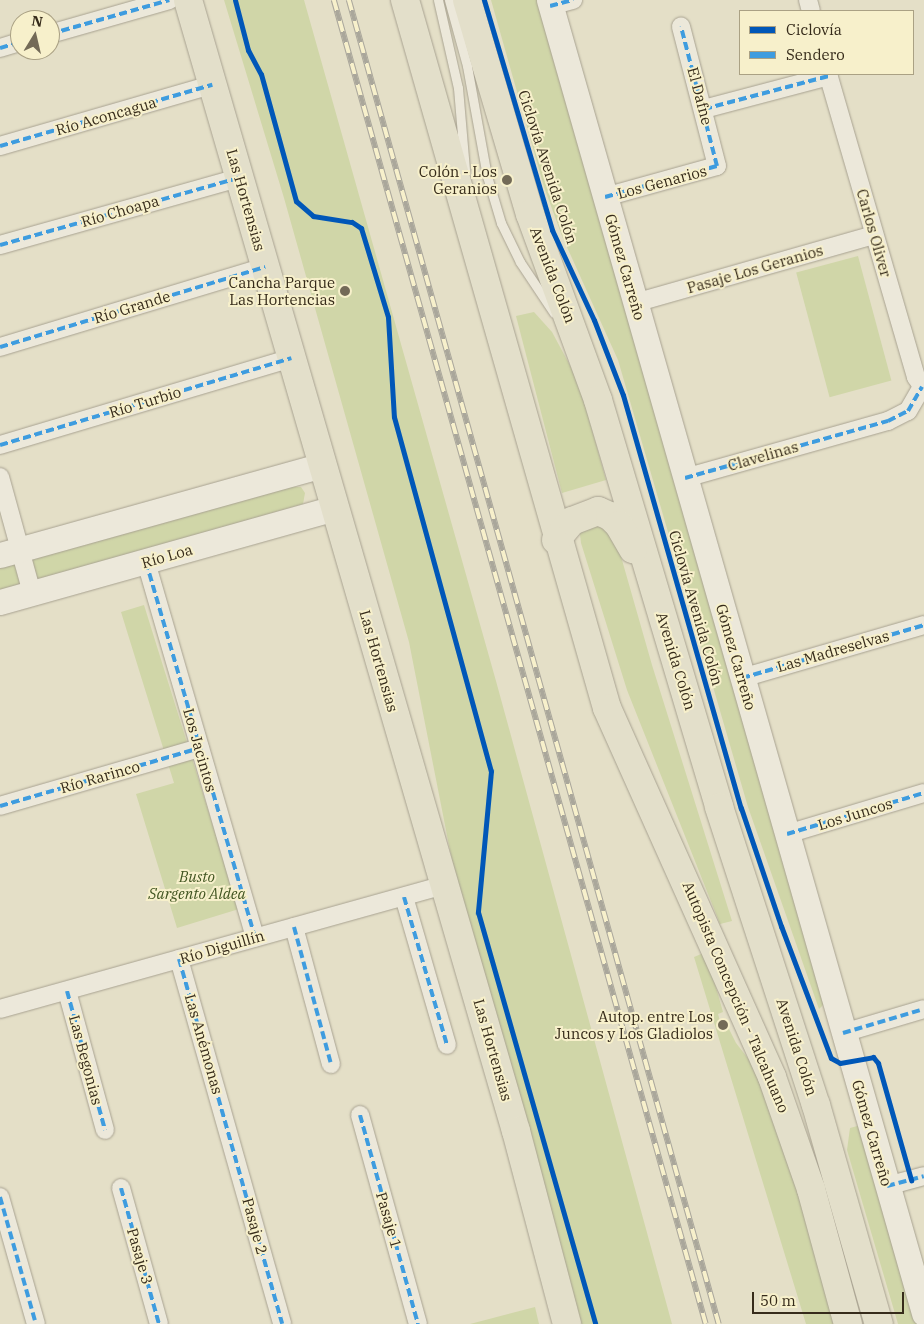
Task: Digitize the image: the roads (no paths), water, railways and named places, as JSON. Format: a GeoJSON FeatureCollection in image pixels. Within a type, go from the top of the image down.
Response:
{"type":"FeatureCollection","features":[{"type":"Feature","properties":{"kind":"main road","name":"Las Hortensias"},"geometry":{"type":"LineString","coordinates":[[188,0],[519,1140],[567,1324]]}},
{"type":"Feature","properties":{"kind":"main road"},"geometry":{"type":"LineString","coordinates":[[405,0],[556,540]]}},
{"type":"Feature","properties":{"kind":"main road","name":"Avenida Colón"},"geometry":{"type":"LineString","coordinates":[[467,0],[530,214],[598,400],[719,807],[816,1105],[879,1324]]}},
{"type":"Feature","properties":{"kind":"main road"},"geometry":{"type":"LineString","coordinates":[[556,540],[572,522],[589,512],[598,511],[610,516],[619,525],[651,583]]}},
{"type":"Feature","properties":{"kind":"main road","name":"Autopista Concepción - Talcahuano"},"geometry":{"type":"LineString","coordinates":[[556,540],[607,708],[772,1077],[811,1189],[848,1324]]}},
{"type":"Feature","properties":{"kind":"street"},"geometry":{"type":"LineString","coordinates":[[60,31],[169,0]]}},
{"type":"Feature","properties":{"kind":"street","name":"Gómez Carreño"},"geometry":{"type":"LineString","coordinates":[[557,2],[605,197],[924,1313]]}},
{"type":"Feature","properties":{"kind":"street","name":"El Dafne"},"geometry":{"type":"LineString","coordinates":[[681,26],[704,109],[717,166]]}},
{"type":"Feature","properties":{"kind":"street"},"geometry":{"type":"LineString","coordinates":[[704,109],[829,75]]}},
{"type":"Feature","properties":{"kind":"street","name":"Carlos Oliver"},"geometry":{"type":"LineString","coordinates":[[829,75],[874,235],[923,388]]}},
{"type":"Feature","properties":{"kind":"street","name":"Río Aconcagua"},"geometry":{"type":"LineString","coordinates":[[0,146],[212,85]]}},
{"type":"Feature","properties":{"kind":"street","name":"Los Genarios"},"geometry":{"type":"LineString","coordinates":[[605,197],[717,166]]}},
{"type":"Feature","properties":{"kind":"street","name":"Río Choapa"},"geometry":{"type":"LineString","coordinates":[[0,245],[239,178]]}},
{"type":"Feature","properties":{"kind":"street","name":"Pasaje Los Geranios"},"geometry":{"type":"LineString","coordinates":[[635,303],[874,235]]}},
{"type":"Feature","properties":{"kind":"street","name":"Río Grande"},"geometry":{"type":"LineString","coordinates":[[0,347],[265,267]]}},
{"type":"Feature","properties":{"kind":"street","name":"Río Turbio"},"geometry":{"type":"LineString","coordinates":[[0,445],[291,358]]}},
{"type":"Feature","properties":{"kind":"street","name":"Clavelinas"},"geometry":{"type":"LineString","coordinates":[[685,478],[841,435],[901,416],[912,407],[923,388]]}},
{"type":"Feature","properties":{"kind":"street"},"geometry":{"type":"LineString","coordinates":[[10,553],[322,466]]}},
{"type":"Feature","properties":{"kind":"street"},"geometry":{"type":"LineString","coordinates":[[0,477],[10,553],[32,594]]}},
{"type":"Feature","properties":{"kind":"street","name":"Río Loa"},"geometry":{"type":"LineString","coordinates":[[0,602],[334,508]]}},
{"type":"Feature","properties":{"kind":"street","name":"Los Jacintos"},"geometry":{"type":"LineString","coordinates":[[146,562],[255,938]]}},
{"type":"Feature","properties":{"kind":"street","name":"Las Madreselvas"},"geometry":{"type":"LineString","coordinates":[[742,678],[924,625]]}},
{"type":"Feature","properties":{"kind":"street","name":"Río Rarinco"},"geometry":{"type":"LineString","coordinates":[[0,806],[200,748]]}},
{"type":"Feature","properties":{"kind":"street","name":"Los Juncos"},"geometry":{"type":"LineString","coordinates":[[787,834],[924,793]]}},
{"type":"Feature","properties":{"kind":"street","name":"Río Diguillín"},"geometry":{"type":"LineString","coordinates":[[0,1009],[445,885]]}},
{"type":"Feature","properties":{"kind":"street"},"geometry":{"type":"LineString","coordinates":[[404,897],[447,1045]]}},
{"type":"Feature","properties":{"kind":"street"},"geometry":{"type":"LineString","coordinates":[[294,927],[331,1064]]}},
{"type":"Feature","properties":{"kind":"street","name":"Las Anémonas"},"geometry":{"type":"LineString","coordinates":[[179,959],[228,1128]]}},
{"type":"Feature","properties":{"kind":"street","name":"Las Begonias"},"geometry":{"type":"LineString","coordinates":[[67,990],[105,1130]]}},
{"type":"Feature","properties":{"kind":"street"},"geometry":{"type":"LineString","coordinates":[[843,1032],[924,1009]]}},
{"type":"Feature","properties":{"kind":"street","name":"Pasaje 1"},"geometry":{"type":"LineString","coordinates":[[360,1115],[418,1324]]}},
{"type":"Feature","properties":{"kind":"street","name":"Pasaje 2"},"geometry":{"type":"LineString","coordinates":[[228,1128],[282,1324]]}},
{"type":"Feature","properties":{"kind":"street"},"geometry":{"type":"LineString","coordinates":[[887,1186],[924,1176]]}},
{"type":"Feature","properties":{"kind":"street","name":"Pasaje 3"},"geometry":{"type":"LineString","coordinates":[[121,1188],[159,1324]]}},
{"type":"Feature","properties":{"kind":"street"},"geometry":{"type":"LineString","coordinates":[[0,1197],[36,1324]]}},
{"type":"Feature","properties":{"kind":"lane"},"geometry":{"type":"LineString","coordinates":[[438,0],[459,96],[468,227]]}},
{"type":"Feature","properties":{"kind":"lane"},"geometry":{"type":"LineString","coordinates":[[449,0],[467,66],[486,176],[501,223],[520,262],[571,341],[598,400]]}},
{"type":"Feature","properties":{"kind":"railway"},"geometry":{"type":"LineString","coordinates":[[334,0],[706,1324]]}},
{"type":"Feature","properties":{"kind":"railway"},"geometry":{"type":"LineString","coordinates":[[349,0],[719,1324]]}},
{"type":"Feature","properties":{"kind":"place","name":"Colón - Los Geranios"},"geometry":{"type":"Point","coordinates":[507,180]}},
{"type":"Feature","properties":{"kind":"place","name":"Cancha Parque Las Hortencias"},"geometry":{"type":"Point","coordinates":[345,291]}},
{"type":"Feature","properties":{"kind":"place","name":"Autop. entre Los Juncos y Los Gladiolos"},"geometry":{"type":"Point","coordinates":[723,1025]}},
{"type":"Feature","properties":{"kind":"park label","name":"Busto Sargento Aldea"},"geometry":{"type":"Point","coordinates":[197,884]}}]}
